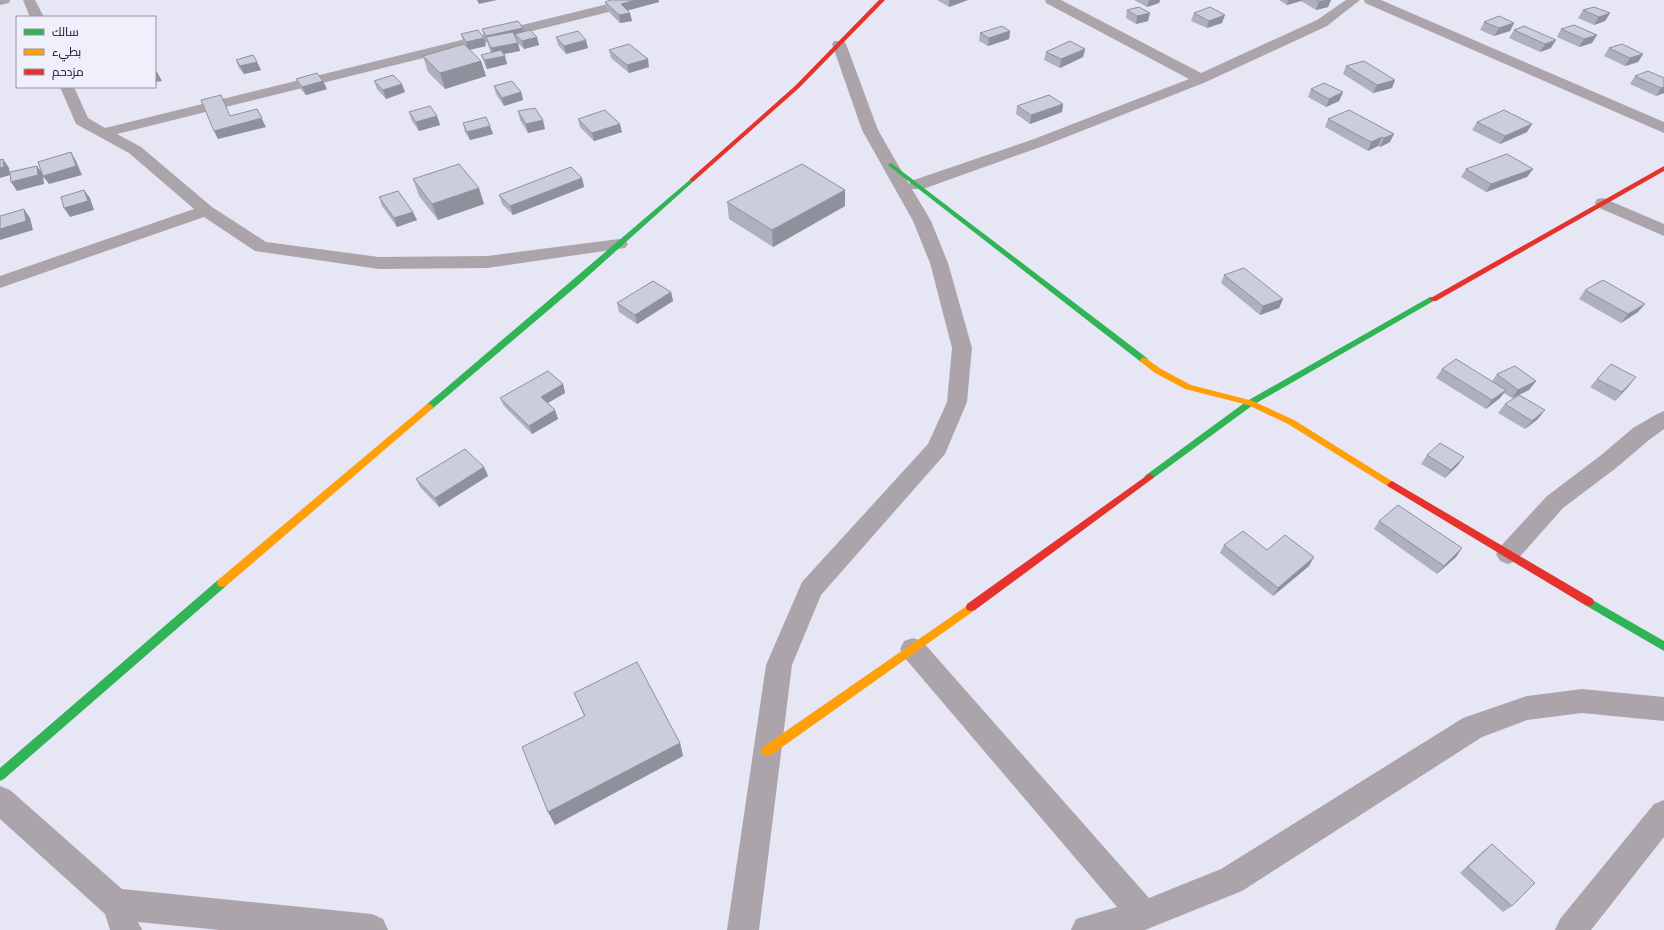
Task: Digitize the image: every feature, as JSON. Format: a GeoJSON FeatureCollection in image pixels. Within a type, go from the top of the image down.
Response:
{"type":"FeatureCollection","features":[{"type":"Feature","properties":{"kind":"street"},"geometry":{"type":"LineString","coordinates":[[0,1],[4,0]]}},
{"type":"Feature","properties":{"kind":"street"},"geometry":{"type":"LineString","coordinates":[[29,0],[37,16]]}},
{"type":"Feature","properties":{"kind":"street"},"geometry":{"type":"LineString","coordinates":[[103,133],[640,0]]}},
{"type":"Feature","properties":{"kind":"street"},"geometry":{"type":"LineString","coordinates":[[0,775],[164,632],[619,244],[797,87],[882,0]]}},
{"type":"Feature","properties":{"kind":"street"},"geometry":{"type":"LineString","coordinates":[[1052,0],[1201,79]]}},
{"type":"Feature","properties":{"kind":"street"},"geometry":{"type":"LineString","coordinates":[[917,185],[1040,142],[1201,79],[1322,23],[1354,0]]}},
{"type":"Feature","properties":{"kind":"street"},"geometry":{"type":"LineString","coordinates":[[1370,0],[1664,128]]}},
{"type":"Feature","properties":{"kind":"street"},"geometry":{"type":"LineString","coordinates":[[743,930],[779,665],[811,589],[937,448],[957,402],[962,348],[939,264],[922,221],[870,130],[839,44]]}},
{"type":"Feature","properties":{"kind":"street"},"geometry":{"type":"LineString","coordinates":[[67,88],[81,121],[135,150],[206,211],[261,247],[379,263],[487,262],[619,244]]}},
{"type":"Feature","properties":{"kind":"street"},"geometry":{"type":"LineString","coordinates":[[891,165],[1158,371],[1188,386],[1250,404],[1291,422],[1409,496],[1664,646]]}},
{"type":"Feature","properties":{"kind":"street"},"geometry":{"type":"LineString","coordinates":[[768,751],[913,649],[1250,404],[1664,168]]}},
{"type":"Feature","properties":{"kind":"street"},"geometry":{"type":"LineString","coordinates":[[1603,203],[1664,231]]}},
{"type":"Feature","properties":{"kind":"street"},"geometry":{"type":"LineString","coordinates":[[0,282],[206,211]]}},
{"type":"Feature","properties":{"kind":"street"},"geometry":{"type":"LineString","coordinates":[[1508,554],[1555,502],[1603,466],[1641,434],[1664,419]]}},
{"type":"Feature","properties":{"kind":"street"},"geometry":{"type":"LineString","coordinates":[[913,649],[1144,915]]}},
{"type":"Feature","properties":{"kind":"street"},"geometry":{"type":"LineString","coordinates":[[1087,930],[1144,915],[1231,880],[1473,727],[1527,708],[1582,702],[1664,709]]}},
{"type":"Feature","properties":{"kind":"street"},"geometry":{"type":"LineString","coordinates":[[0,800],[121,917],[372,930]]}},
{"type":"Feature","properties":{"kind":"street"},"geometry":{"type":"LineString","coordinates":[[1571,930],[1664,814]]}},
{"type":"Feature","properties":{"kind":"building"},"geometry":{"type":"Polygon","coordinates":[[[611,0],[636,0],[621,4],[630,13],[619,15],[605,2],[611,0]]]}},
{"type":"Feature","properties":{"kind":"building"},"geometry":{"type":"Polygon","coordinates":[[[1316,0],[1327,0],[1319,2],[1316,0]]]}},
{"type":"Feature","properties":{"kind":"building"},"geometry":{"type":"Polygon","coordinates":[[[1139,7],[1150,13],[1137,16],[1127,10],[1139,7]]]}},
{"type":"Feature","properties":{"kind":"building"},"geometry":{"type":"Polygon","coordinates":[[[1210,7],[1225,15],[1209,21],[1194,13],[1210,7]]]}},
{"type":"Feature","properties":{"kind":"building"},"geometry":{"type":"Polygon","coordinates":[[[1594,7],[1610,13],[1599,17],[1583,10],[1594,7]]]}},
{"type":"Feature","properties":{"kind":"building"},"geometry":{"type":"Polygon","coordinates":[[[1499,16],[1514,23],[1499,28],[1484,22],[1499,16]]]}},
{"type":"Feature","properties":{"kind":"building"},"geometry":{"type":"Polygon","coordinates":[[[518,21],[523,28],[486,36],[482,29],[518,21]]]}},
{"type":"Feature","properties":{"kind":"building"},"geometry":{"type":"Polygon","coordinates":[[[1574,25],[1597,35],[1584,39],[1561,29],[1574,25]]]}},
{"type":"Feature","properties":{"kind":"building"},"geometry":{"type":"Polygon","coordinates":[[[1002,26],[1010,31],[989,38],[980,33],[1002,26]]]}},
{"type":"Feature","properties":{"kind":"building"},"geometry":{"type":"Polygon","coordinates":[[[1524,26],[1556,40],[1545,44],[1514,30],[1524,26]]]}},
{"type":"Feature","properties":{"kind":"building"},"geometry":{"type":"Polygon","coordinates":[[[478,30],[484,38],[466,42],[461,34],[478,30]]]}},
{"type":"Feature","properties":{"kind":"building"},"geometry":{"type":"Polygon","coordinates":[[[530,30],[537,37],[522,41],[515,34],[530,30]]]}},
{"type":"Feature","properties":{"kind":"building"},"geometry":{"type":"Polygon","coordinates":[[[578,31],[586,40],[564,46],[556,37],[578,31]]]}},
{"type":"Feature","properties":{"kind":"building"},"geometry":{"type":"Polygon","coordinates":[[[513,32],[518,43],[491,48],[486,37],[513,32]]]}},
{"type":"Feature","properties":{"kind":"building"},"geometry":{"type":"Polygon","coordinates":[[[1070,41],[1085,49],[1061,59],[1046,52],[1070,41]]]}},
{"type":"Feature","properties":{"kind":"building"},"geometry":{"type":"Polygon","coordinates":[[[464,44],[481,61],[440,73],[423,56],[464,44]]]}},
{"type":"Feature","properties":{"kind":"building"},"geometry":{"type":"Polygon","coordinates":[[[629,44],[648,59],[627,65],[609,50],[629,44]]]}},
{"type":"Feature","properties":{"kind":"building"},"geometry":{"type":"Polygon","coordinates":[[[1622,44],[1643,54],[1630,58],[1609,48],[1622,44]]]}},
{"type":"Feature","properties":{"kind":"building"},"geometry":{"type":"Polygon","coordinates":[[[501,50],[505,56],[485,60],[481,55],[501,50]]]}},
{"type":"Feature","properties":{"kind":"building"},"geometry":{"type":"Polygon","coordinates":[[[253,55],[257,62],[240,66],[236,60],[253,55]]]}},
{"type":"Feature","properties":{"kind":"building"},"geometry":{"type":"Polygon","coordinates":[[[1364,61],[1395,80],[1377,85],[1346,66],[1364,61]]]}},
{"type":"Feature","properties":{"kind":"building"},"geometry":{"type":"Polygon","coordinates":[[[1648,71],[1664,78],[1664,87],[1661,88],[1635,76],[1648,71]]]}},
{"type":"Feature","properties":{"kind":"building"},"geometry":{"type":"Polygon","coordinates":[[[317,73],[323,81],[302,87],[296,79],[317,73]]]}},
{"type":"Feature","properties":{"kind":"building"},"geometry":{"type":"Polygon","coordinates":[[[393,75],[402,84],[383,90],[374,81],[393,75]]]}},
{"type":"Feature","properties":{"kind":"building"},"geometry":{"type":"Polygon","coordinates":[[[512,81],[521,92],[502,98],[494,86],[512,81]]]}},
{"type":"Feature","properties":{"kind":"building"},"geometry":{"type":"Polygon","coordinates":[[[1324,83],[1343,92],[1329,99],[1311,89],[1324,83]]]}},
{"type":"Feature","properties":{"kind":"building"},"geometry":{"type":"Polygon","coordinates":[[[221,95],[230,116],[257,109],[262,118],[214,131],[201,100],[221,95]]]}},
{"type":"Feature","properties":{"kind":"building"},"geometry":{"type":"Polygon","coordinates":[[[1049,95],[1063,104],[1031,115],[1017,106],[1049,95]]]}},
{"type":"Feature","properties":{"kind":"building"},"geometry":{"type":"Polygon","coordinates":[[[430,106],[437,116],[416,122],[409,112],[430,106]]]}},
{"type":"Feature","properties":{"kind":"building"},"geometry":{"type":"Polygon","coordinates":[[[535,108],[543,120],[526,124],[518,111],[535,108]]]}},
{"type":"Feature","properties":{"kind":"building"},"geometry":{"type":"Polygon","coordinates":[[[605,110],[620,124],[592,133],[578,119],[605,110]]]}},
{"type":"Feature","properties":{"kind":"building"},"geometry":{"type":"Polygon","coordinates":[[[1349,110],[1394,134],[1371,142],[1328,119],[1349,110]]]}},
{"type":"Feature","properties":{"kind":"building"},"geometry":{"type":"Polygon","coordinates":[[[1504,110],[1532,124],[1505,136],[1477,122],[1504,110]]]}},
{"type":"Feature","properties":{"kind":"building"},"geometry":{"type":"Polygon","coordinates":[[[486,117],[490,126],[467,132],[463,123],[486,117]]]}},
{"type":"Feature","properties":{"kind":"building"},"geometry":{"type":"Polygon","coordinates":[[[71,152],[76,166],[43,176],[38,162],[71,152]]]}},
{"type":"Feature","properties":{"kind":"building"},"geometry":{"type":"Polygon","coordinates":[[[1507,154],[1533,169],[1491,184],[1466,169],[1507,154]]]}},
{"type":"Feature","properties":{"kind":"building"},"geometry":{"type":"Polygon","coordinates":[[[3,159],[4,167],[0,168],[0,160],[3,159]]]}},
{"type":"Feature","properties":{"kind":"building"},"geometry":{"type":"Polygon","coordinates":[[[459,164],[479,188],[432,204],[413,179],[459,164]]]}},
{"type":"Feature","properties":{"kind":"building"},"geometry":{"type":"Polygon","coordinates":[[[802,164],[845,190],[772,230],[727,202],[802,164]]]}},
{"type":"Feature","properties":{"kind":"building"},"geometry":{"type":"Polygon","coordinates":[[[37,166],[38,175],[11,182],[10,172],[37,166]]]}},
{"type":"Feature","properties":{"kind":"building"},"geometry":{"type":"Polygon","coordinates":[[[571,167],[582,178],[510,206],[499,195],[571,167]]]}},
{"type":"Feature","properties":{"kind":"building"},"geometry":{"type":"Polygon","coordinates":[[[84,190],[88,201],[64,208],[61,197],[84,190]]]}},
{"type":"Feature","properties":{"kind":"building"},"geometry":{"type":"Polygon","coordinates":[[[398,191],[413,212],[394,218],[379,197],[398,191]]]}},
{"type":"Feature","properties":{"kind":"building"},"geometry":{"type":"Polygon","coordinates":[[[24,209],[26,221],[0,229],[0,216],[24,209]]]}},
{"type":"Feature","properties":{"kind":"building"},"geometry":{"type":"Polygon","coordinates":[[[1244,268],[1283,299],[1263,306],[1224,275],[1244,268]]]}},
{"type":"Feature","properties":{"kind":"building"},"geometry":{"type":"Polygon","coordinates":[[[1603,280],[1645,304],[1628,314],[1585,290],[1603,280]]]}},
{"type":"Feature","properties":{"kind":"building"},"geometry":{"type":"Polygon","coordinates":[[[653,281],[671,292],[635,315],[617,303],[653,281]]]}},
{"type":"Feature","properties":{"kind":"building"},"geometry":{"type":"Polygon","coordinates":[[[1456,359],[1506,390],[1492,400],[1442,369],[1456,359]]]}},
{"type":"Feature","properties":{"kind":"building"},"geometry":{"type":"Polygon","coordinates":[[[1611,364],[1636,377],[1622,392],[1597,379],[1611,364]]]}},
{"type":"Feature","properties":{"kind":"building"},"geometry":{"type":"Polygon","coordinates":[[[1515,366],[1536,381],[1518,390],[1497,374],[1515,366]]]}},
{"type":"Feature","properties":{"kind":"building"},"geometry":{"type":"Polygon","coordinates":[[[548,371],[563,384],[541,397],[555,410],[529,426],[500,398],[548,371]]]}},
{"type":"Feature","properties":{"kind":"building"},"geometry":{"type":"Polygon","coordinates":[[[1519,395],[1545,410],[1532,421],[1505,404],[1519,395]]]}},
{"type":"Feature","properties":{"kind":"building"},"geometry":{"type":"Polygon","coordinates":[[[1440,443],[1464,457],[1451,470],[1427,455],[1440,443]]]}},
{"type":"Feature","properties":{"kind":"building"},"geometry":{"type":"Polygon","coordinates":[[[465,449],[484,467],[435,498],[416,479],[465,449]]]}},
{"type":"Feature","properties":{"kind":"building"},"geometry":{"type":"Polygon","coordinates":[[[1398,505],[1462,548],[1444,566],[1379,521],[1398,505]]]}},
{"type":"Feature","properties":{"kind":"building"},"geometry":{"type":"Polygon","coordinates":[[[1243,531],[1267,550],[1285,535],[1314,557],[1278,588],[1224,545],[1243,531]]]}},
{"type":"Feature","properties":{"kind":"building"},"geometry":{"type":"Polygon","coordinates":[[[637,662],[680,743],[548,812],[522,747],[585,716],[574,693],[637,662]]]}},
{"type":"Feature","properties":{"kind":"building"},"geometry":{"type":"Polygon","coordinates":[[[1492,844],[1535,883],[1512,906],[1468,867],[1492,844]]]}},
{"type":"Feature","properties":{"kind":"traffic: fast"},"geometry":{"type":"LineString","coordinates":[[891,165],[1144,360]]}},
{"type":"Feature","properties":{"kind":"traffic: fast"},"geometry":{"type":"LineString","coordinates":[[429,407],[575,283],[692,180]]}},
{"type":"Feature","properties":{"kind":"traffic: fast"},"geometry":{"type":"LineString","coordinates":[[1149,477],[1250,403],[1433,299]]}},
{"type":"Feature","properties":{"kind":"traffic: fast"},"geometry":{"type":"LineString","coordinates":[[0,775],[222,583]]}},
{"type":"Feature","properties":{"kind":"traffic: fast"},"geometry":{"type":"LineString","coordinates":[[1589,602],[1664,646]]}},
{"type":"Feature","properties":{"kind":"traffic: slow"},"geometry":{"type":"LineString","coordinates":[[1144,360],[1158,371],[1188,387],[1250,403],[1291,422],[1392,485]]}},
{"type":"Feature","properties":{"kind":"traffic: slow"},"geometry":{"type":"LineString","coordinates":[[222,583],[429,407]]}},
{"type":"Feature","properties":{"kind":"traffic: slow"},"geometry":{"type":"LineString","coordinates":[[767,751],[971,607]]}},
{"type":"Feature","properties":{"kind":"traffic: jam"},"geometry":{"type":"LineString","coordinates":[[692,180],[797,87],[882,0]]}},
{"type":"Feature","properties":{"kind":"traffic: jam"},"geometry":{"type":"LineString","coordinates":[[1433,299],[1664,168]]}},
{"type":"Feature","properties":{"kind":"traffic: jam"},"geometry":{"type":"LineString","coordinates":[[971,607],[1149,477]]}},
{"type":"Feature","properties":{"kind":"traffic: jam"},"geometry":{"type":"LineString","coordinates":[[1392,485],[1589,602]]}}]}
